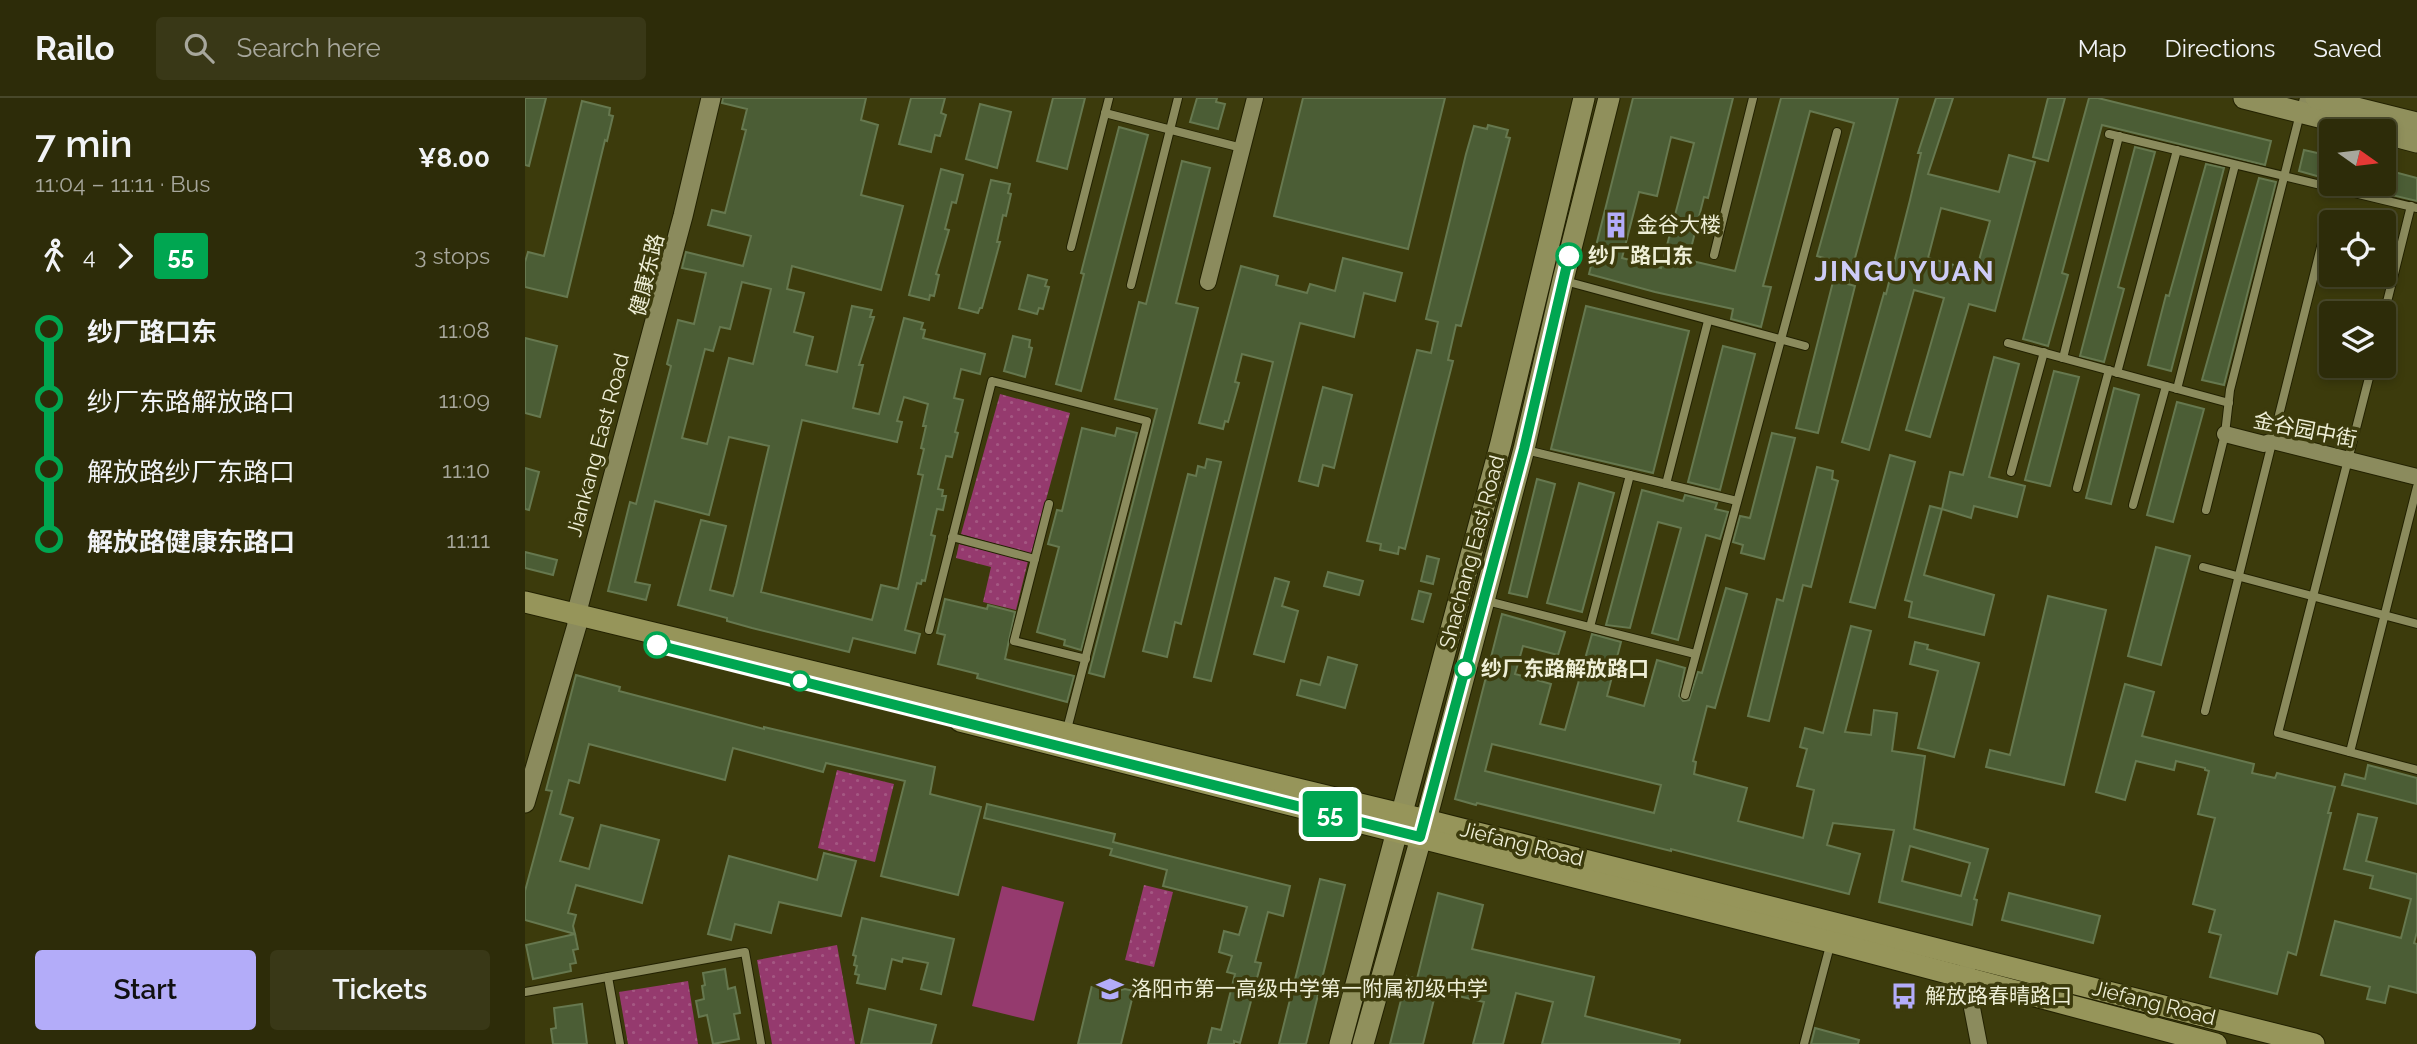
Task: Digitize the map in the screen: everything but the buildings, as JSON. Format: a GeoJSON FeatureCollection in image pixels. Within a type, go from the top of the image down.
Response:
{"type":"FeatureCollection","features":[{"type":"Feature","properties":{"kind":"main road","name":"Shachang East Road"},"geometry":{"type":"LineString","coordinates":[[1340,1044],[1501,443],[1584,98]]}},
{"type":"Feature","properties":{"kind":"main road","name":"Shachang East Road"},"geometry":{"type":"LineString","coordinates":[[1363,1044],[1524,449],[1609,98]]}},
{"type":"Feature","properties":{"kind":"main road"},"geometry":{"type":"LineString","coordinates":[[2244,98],[2307,103],[2417,123]]}},
{"type":"Feature","properties":{"kind":"main road"},"geometry":{"type":"LineString","coordinates":[[2307,103],[2346,119]]}},
{"type":"Feature","properties":{"kind":"main road"},"geometry":{"type":"LineString","coordinates":[[2396,136],[2417,142]]}},
{"type":"Feature","properties":{"kind":"main road","name":"Jiefang Road"},"geometry":{"type":"LineString","coordinates":[[525,602],[579,619],[1968,967],[2314,1044]]}},
{"type":"Feature","properties":{"kind":"main road","name":"Jiefang Road"},"geometry":{"type":"LineString","coordinates":[[525,613],[579,619]]}},
{"type":"Feature","properties":{"kind":"main road","name":"Jiefang Road"},"geometry":{"type":"LineString","coordinates":[[1423,829],[1831,943],[1968,967],[2216,1044]]}},
{"type":"Feature","properties":{"kind":"street","name":"健康东路"},"geometry":{"type":"LineString","coordinates":[[579,619],[714,98]]}},
{"type":"Feature","properties":{"kind":"street"},"geometry":{"type":"LineString","coordinates":[[1208,282],[1255,98]]}},
{"type":"Feature","properties":{"kind":"street","name":"金谷园中街"},"geometry":{"type":"LineString","coordinates":[[2225,434],[2264,444],[2273,440],[2417,477]]}},
{"type":"Feature","properties":{"kind":"street"},"geometry":{"type":"LineString","coordinates":[[525,803],[579,619]]}},
{"type":"Feature","properties":{"kind":"street"},"geometry":{"type":"LineString","coordinates":[[1968,967],[1979,1044]]}},
{"type":"Feature","properties":{"kind":"lane"},"geometry":{"type":"LineString","coordinates":[[1071,247],[1109,98]]}},
{"type":"Feature","properties":{"kind":"lane"},"geometry":{"type":"LineString","coordinates":[[1131,285],[1178,98]]}},
{"type":"Feature","properties":{"kind":"lane"},"geometry":{"type":"LineString","coordinates":[[1714,256],[1753,98]]}},
{"type":"Feature","properties":{"kind":"lane"},"geometry":{"type":"LineString","coordinates":[[2206,510],[2225,434],[2230,390],[2284,177],[2307,103]]}},
{"type":"Feature","properties":{"kind":"lane"},"geometry":{"type":"LineString","coordinates":[[1105,113],[1242,148]]}},
{"type":"Feature","properties":{"kind":"lane"},"geometry":{"type":"LineString","coordinates":[[1685,695],[1837,132]]}},
{"type":"Feature","properties":{"kind":"lane"},"geometry":{"type":"LineString","coordinates":[[2109,134],[2414,207],[2388,301]]}},
{"type":"Feature","properties":{"kind":"lane"},"geometry":{"type":"LineString","coordinates":[[2063,358],[2119,136]]}},
{"type":"Feature","properties":{"kind":"lane"},"geometry":{"type":"LineString","coordinates":[[2077,488],[2177,150]]}},
{"type":"Feature","properties":{"kind":"lane"},"geometry":{"type":"LineString","coordinates":[[2177,389],[2235,165]]}},
{"type":"Feature","properties":{"kind":"lane"},"geometry":{"type":"LineString","coordinates":[[2205,711],[2319,255]]}},
{"type":"Feature","properties":{"kind":"lane"},"geometry":{"type":"LineString","coordinates":[[1563,280],[1805,346]]}},
{"type":"Feature","properties":{"kind":"lane"},"geometry":{"type":"LineString","coordinates":[[1666,484],[1708,321]]}},
{"type":"Feature","properties":{"kind":"lane"},"geometry":{"type":"LineString","coordinates":[[2008,343],[2229,403]]}},
{"type":"Feature","properties":{"kind":"lane"},"geometry":{"type":"LineString","coordinates":[[2011,472],[2044,352]]}},
{"type":"Feature","properties":{"kind":"lane"},"geometry":{"type":"LineString","coordinates":[[2369,378],[2279,733],[2417,769]]}},
{"type":"Feature","properties":{"kind":"lane"},"geometry":{"type":"LineString","coordinates":[[929,630],[992,381],[1147,421],[1064,739]]}},
{"type":"Feature","properties":{"kind":"lane"},"geometry":{"type":"LineString","coordinates":[[2133,505],[2166,386]]}},
{"type":"Feature","properties":{"kind":"lane"},"geometry":{"type":"LineString","coordinates":[[1524,449],[1737,501]]}},
{"type":"Feature","properties":{"kind":"lane"},"geometry":{"type":"LineString","coordinates":[[1590,627],[1630,475]]}},
{"type":"Feature","properties":{"kind":"lane"},"geometry":{"type":"LineString","coordinates":[[2350,752],[2417,487]]}},
{"type":"Feature","properties":{"kind":"lane"},"geometry":{"type":"LineString","coordinates":[[1049,504],[1014,641],[1086,659]]}},
{"type":"Feature","properties":{"kind":"lane"},"geometry":{"type":"LineString","coordinates":[[952,537],[1035,559]]}},
{"type":"Feature","properties":{"kind":"lane"},"geometry":{"type":"LineString","coordinates":[[2203,567],[2417,624]]}},
{"type":"Feature","properties":{"kind":"lane"},"geometry":{"type":"LineString","coordinates":[[1484,600],[1695,654]]}},
{"type":"Feature","properties":{"kind":"lane"},"geometry":{"type":"LineString","coordinates":[[1804,1044],[1831,943]]}},
{"type":"Feature","properties":{"kind":"lane"},"geometry":{"type":"LineString","coordinates":[[525,992],[745,952],[761,1044]]}},
{"type":"Feature","properties":{"kind":"lane"},"geometry":{"type":"LineString","coordinates":[[608,977],[620,1044]]}},
{"type":"Feature","properties":{"kind":"shaded area"},"geometry":{"type":"Polygon","coordinates":[[[1000,394],[1070,413],[1031,554],[961,534],[1000,394]]]}},
{"type":"Feature","properties":{"kind":"shaded area"},"geometry":{"type":"Polygon","coordinates":[[[959,544],[1028,561],[1016,610],[983,602],[991,567],[956,558],[959,544]]]}},
{"type":"Feature","properties":{"kind":"shaded area"},"geometry":{"type":"Polygon","coordinates":[[[837,770],[894,784],[875,862],[818,848],[837,770]]]}},
{"type":"Feature","properties":{"kind":"shaded area"},"geometry":{"type":"Polygon","coordinates":[[[1144,885],[1173,892],[1154,967],[1125,960],[1144,885]]]}},
{"type":"Feature","properties":{"kind":"shaded area"},"geometry":{"type":"Polygon","coordinates":[[[1002,886],[1064,902],[1034,1021],[972,1006],[1002,886]]]}},
{"type":"Feature","properties":{"kind":"shaded area"},"geometry":{"type":"Polygon","coordinates":[[[837,945],[855,1044],[772,1044],[757,960],[837,945]]]}},
{"type":"Feature","properties":{"kind":"shaded area"},"geometry":{"type":"Polygon","coordinates":[[[688,981],[698,1044],[628,1044],[619,992],[688,981]]]}},
{"type":"Feature","properties":{"kind":"bus line","name":"55"},"geometry":{"type":"LineString","coordinates":[[657,645],[1420,837],[1524,449],[1569,256]]}},
{"type":"Feature","properties":{"kind":"place","name":"金谷大楼"},"geometry":{"type":"Point","coordinates":[1616,225]}},
{"type":"Feature","properties":{"kind":"place","name":"纱厂路口东"},"geometry":{"type":"Point","coordinates":[1569,256]}},
{"type":"Feature","properties":{"kind":"place","name":"纱厂东路解放路口"},"geometry":{"type":"Point","coordinates":[1465,669]}},
{"type":"Feature","properties":{"kind":"place","name":"洛阳市第一高级中学第一附属初级中学"},"geometry":{"type":"Point","coordinates":[1110,989]}},
{"type":"Feature","properties":{"kind":"place","name":"解放路春晴路口"},"geometry":{"type":"Point","coordinates":[1904,996]}},
{"type":"Feature","properties":{"kind":"district","name":"JINGUYUAN"},"geometry":{"type":"Point","coordinates":[1905,271]}}]}
